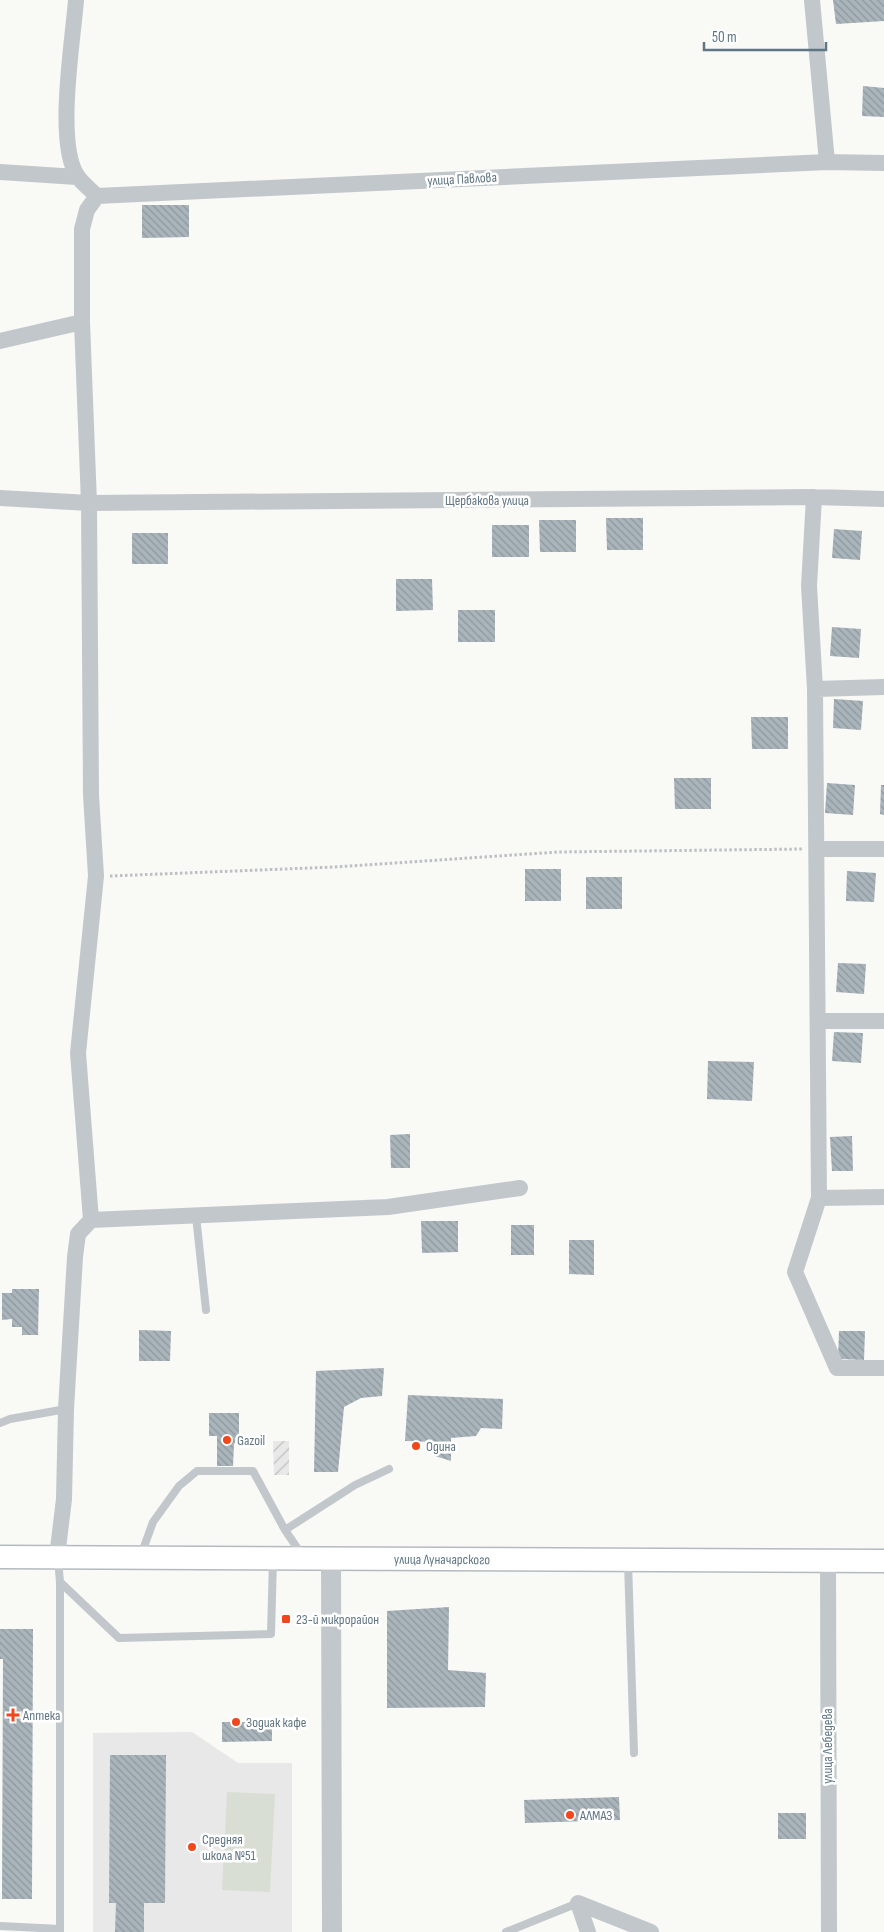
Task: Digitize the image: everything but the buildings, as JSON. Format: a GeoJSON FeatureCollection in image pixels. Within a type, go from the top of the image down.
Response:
{"type":"FeatureCollection","features":[{"type":"Feature","properties":{"kind":"main road","name":"улица Луначарского"},"geometry":{"type":"LineString","coordinates":[[0,1557],[884,1561]]}},
{"type":"Feature","properties":{"kind":"street"},"geometry":{"type":"LineString","coordinates":[[76,0],[67,116],[68,153],[77,177],[97,196],[87,210],[82,229],[82,322],[89,503],[91,795],[96,876],[78,1053],[91,1220]]}},
{"type":"Feature","properties":{"kind":"street"},"geometry":{"type":"LineString","coordinates":[[812,0],[827,162]]}},
{"type":"Feature","properties":{"kind":"street","name":"улица Павлова"},"geometry":{"type":"LineString","coordinates":[[97,196],[827,162],[884,163]]}},
{"type":"Feature","properties":{"kind":"street"},"geometry":{"type":"LineString","coordinates":[[0,172],[77,177]]}},
{"type":"Feature","properties":{"kind":"street"},"geometry":{"type":"LineString","coordinates":[[0,341],[82,322]]}},
{"type":"Feature","properties":{"kind":"street"},"geometry":{"type":"LineString","coordinates":[[814,497],[809,586],[815,689],[819,1198],[795,1272],[837,1368],[884,1368]]}},
{"type":"Feature","properties":{"kind":"street","name":"Щербакова улица"},"geometry":{"type":"LineString","coordinates":[[0,498],[89,503],[814,497],[884,499]]}},
{"type":"Feature","properties":{"kind":"street"},"geometry":{"type":"LineString","coordinates":[[815,689],[884,687]]}},
{"type":"Feature","properties":{"kind":"street"},"geometry":{"type":"LineString","coordinates":[[817,849],[884,849]]}},
{"type":"Feature","properties":{"kind":"street"},"geometry":{"type":"LineString","coordinates":[[819,1022],[884,1021]]}},
{"type":"Feature","properties":{"kind":"street"},"geometry":{"type":"LineString","coordinates":[[58,1558],[64,1499],[66,1409],[75,1257],[78,1234],[91,1220],[388,1207],[520,1188]]}},
{"type":"Feature","properties":{"kind":"street"},"geometry":{"type":"LineString","coordinates":[[819,1198],[884,1197]]}},
{"type":"Feature","properties":{"kind":"street"},"geometry":{"type":"LineString","coordinates":[[332,1559],[332,1932]]}},
{"type":"Feature","properties":{"kind":"street","name":"улица Лебедева"},"geometry":{"type":"LineString","coordinates":[[828,1561],[830,1932]]}},
{"type":"Feature","properties":{"kind":"street"},"geometry":{"type":"LineString","coordinates":[[578,1902],[588,1932]]}},
{"type":"Feature","properties":{"kind":"street"},"geometry":{"type":"LineString","coordinates":[[578,1902],[651,1932]]}},
{"type":"Feature","properties":{"kind":"lane"},"geometry":{"type":"LineString","coordinates":[[196,1216],[206,1310]]}},
{"type":"Feature","properties":{"kind":"lane"},"geometry":{"type":"LineString","coordinates":[[0,1423],[10,1419],[66,1409]]}},
{"type":"Feature","properties":{"kind":"lane"},"geometry":{"type":"LineString","coordinates":[[285,1530],[355,1485],[389,1469]]}},
{"type":"Feature","properties":{"kind":"lane"},"geometry":{"type":"LineString","coordinates":[[140,1558],[153,1522],[180,1486],[198,1471],[253,1471],[285,1530],[305,1558]]}},
{"type":"Feature","properties":{"kind":"lane"},"geometry":{"type":"LineString","coordinates":[[0,1926],[60,1931],[60,1582],[58,1558]]}},
{"type":"Feature","properties":{"kind":"lane"},"geometry":{"type":"LineString","coordinates":[[60,1582],[119,1638],[271,1634],[273,1559]]}},
{"type":"Feature","properties":{"kind":"lane"},"geometry":{"type":"LineString","coordinates":[[628,1560],[634,1753]]}},
{"type":"Feature","properties":{"kind":"lane"},"geometry":{"type":"LineString","coordinates":[[506,1932],[578,1902]]}},
{"type":"Feature","properties":{"kind":"path"},"geometry":{"type":"LineString","coordinates":[[96,876],[335,867],[558,852],[817,849]]}},
{"type":"Feature","properties":{"kind":"shaded area"},"geometry":{"type":"Polygon","coordinates":[[[273,1441],[289,1441],[289,1475],[274,1475],[273,1441]]]}},
{"type":"Feature","properties":{"kind":"shaded area","name":"Средняя школа №51"},"geometry":{"type":"Polygon","coordinates":[[[192,1732],[238,1763],[292,1763],[292,1932],[93,1932],[93,1733],[192,1732]]]}},
{"type":"Feature","properties":{"kind":"shaded area"},"geometry":{"type":"Polygon","coordinates":[[[227,1792],[275,1794],[270,1892],[222,1890],[227,1792]]]}},
{"type":"Feature","properties":{"kind":"place","name":"Gazoil"},"geometry":{"type":"Point","coordinates":[227,1440]}},
{"type":"Feature","properties":{"kind":"place","name":"Одина"},"geometry":{"type":"Point","coordinates":[416,1446]}},
{"type":"Feature","properties":{"kind":"place","name":"23-й микрорайон"},"geometry":{"type":"Point","coordinates":[286,1619]}},
{"type":"Feature","properties":{"kind":"place","name":"Аптека"},"geometry":{"type":"Point","coordinates":[13,1715]}},
{"type":"Feature","properties":{"kind":"place","name":"Зодиак кафе"},"geometry":{"type":"Point","coordinates":[236,1722]}},
{"type":"Feature","properties":{"kind":"place","name":"АЛМАЗ"},"geometry":{"type":"Point","coordinates":[570,1815]}},
{"type":"Feature","properties":{"kind":"place","name":"Средняя школа №51"},"geometry":{"type":"Point","coordinates":[192,1847]}}]}
